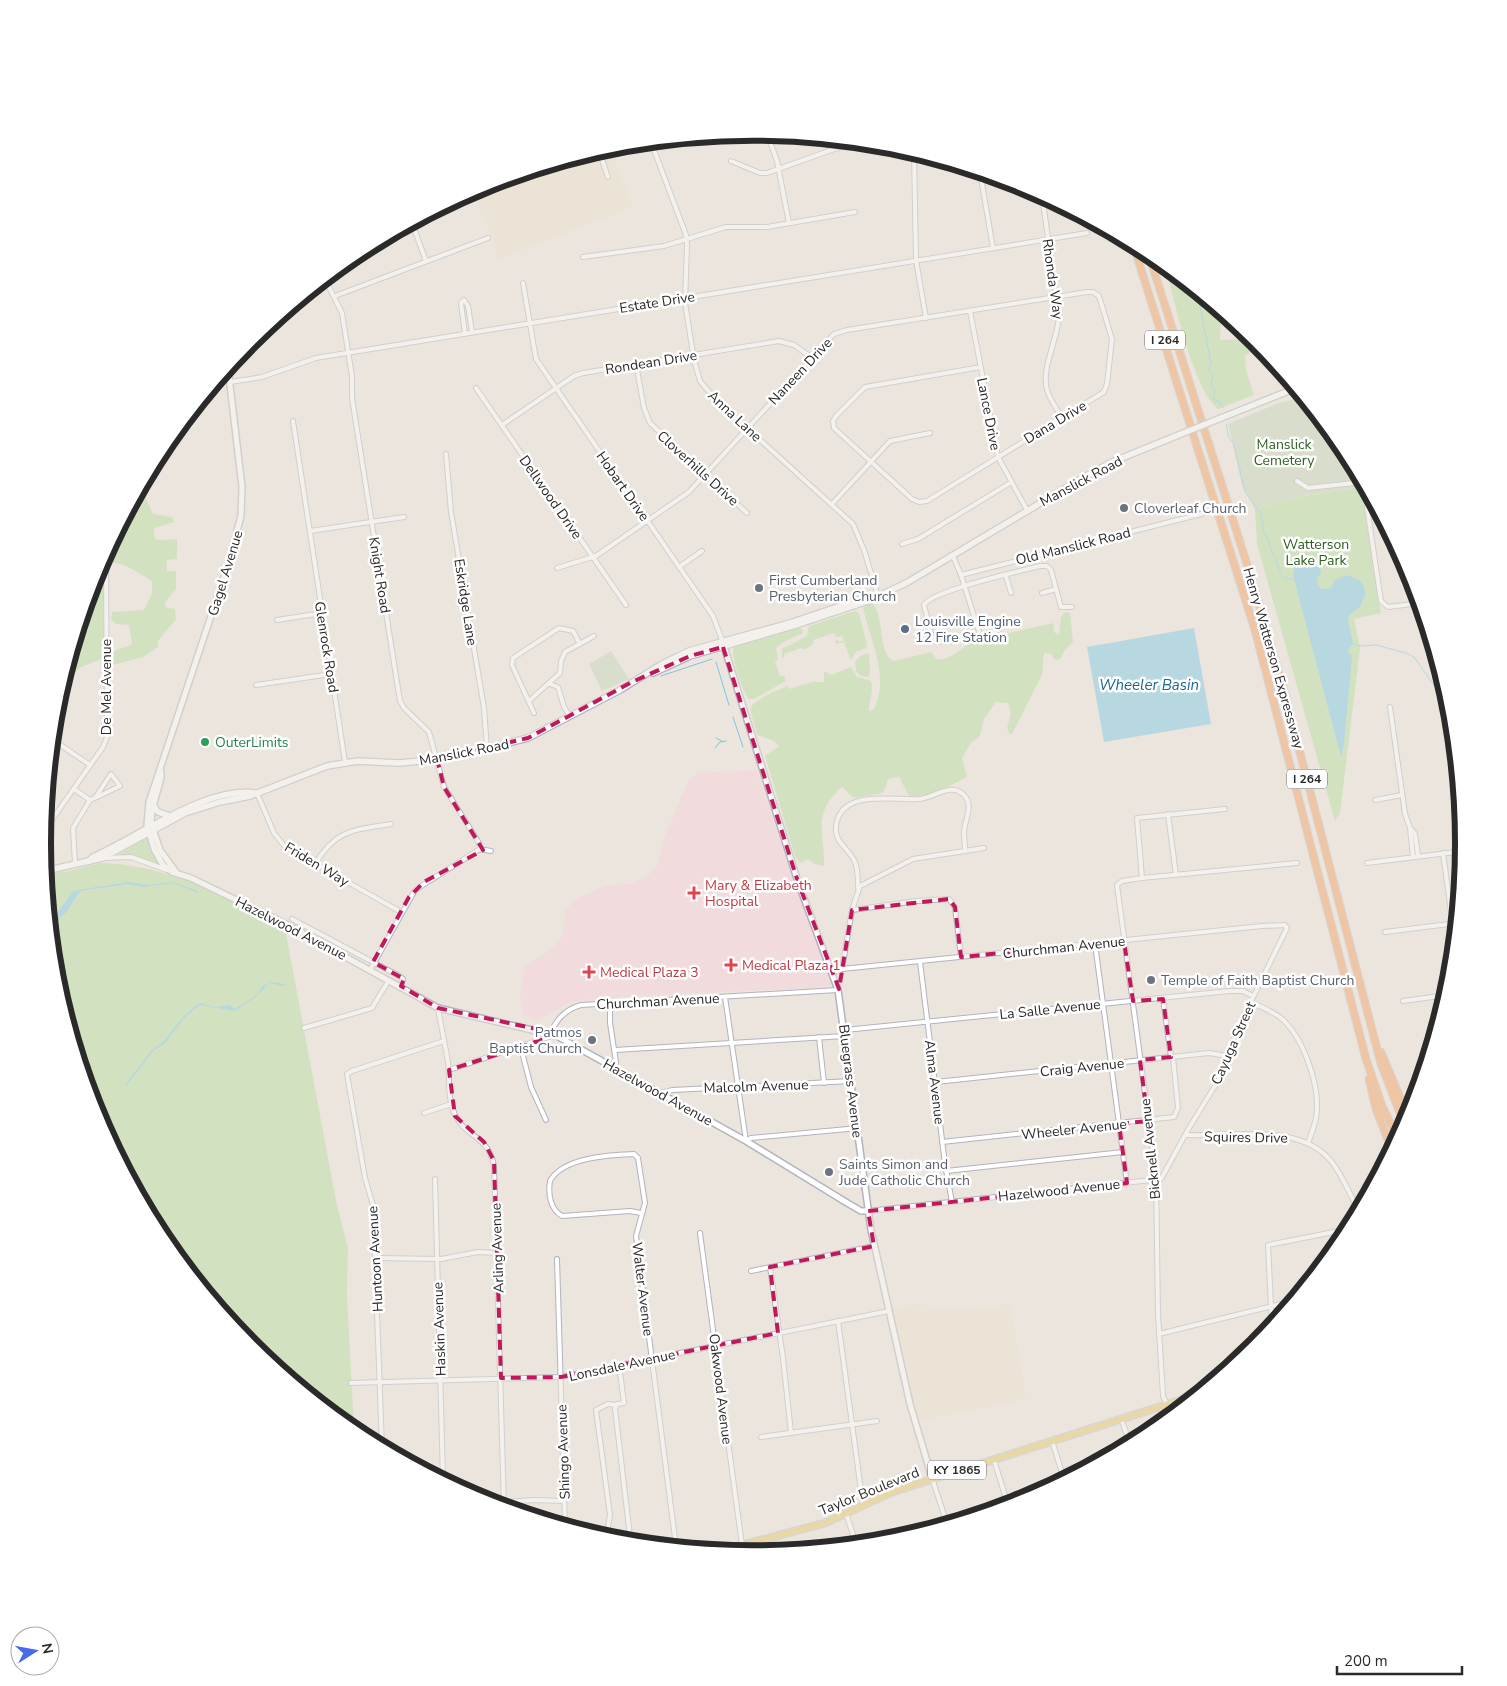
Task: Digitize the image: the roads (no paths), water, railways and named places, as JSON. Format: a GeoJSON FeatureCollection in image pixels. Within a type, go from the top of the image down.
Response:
{"type":"FeatureCollection","features":[{"type":"Feature","properties":{"kind":"highway","name":"Henry Watterson Expressway"},"geometry":{"type":"LineString","coordinates":[[1136,254],[1254,630],[1366,1059],[1382,1106],[1394,1130]]}},
{"type":"Feature","properties":{"kind":"highway","name":"Henry Watterson Expressway"},"geometry":{"type":"LineString","coordinates":[[1152,265],[1261,608],[1376,1045],[1386,1080],[1401,1115]]}},
{"type":"Feature","properties":{"kind":"highway"},"geometry":{"type":"LineString","coordinates":[[1376,1045],[1386,1061],[1404,1106]]}},
{"type":"Feature","properties":{"kind":"highway"},"geometry":{"type":"LineString","coordinates":[[1366,1059],[1376,1110],[1389,1142]]}},
{"type":"Feature","properties":{"kind":"main road","name":"Manslick Road"},"geometry":{"type":"LineString","coordinates":[[52,869],[102,858],[170,816],[257,793],[326,766],[345,762],[404,763],[437,760],[528,738],[632,682],[690,656],[723,644],[799,624],[878,596],[908,582],[1027,510],[1112,462],[1290,390]]}},
{"type":"Feature","properties":{"kind":"main road"},"geometry":{"type":"LineString","coordinates":[[153,805],[158,812],[170,816]]}},
{"type":"Feature","properties":{"kind":"main road","name":"Manslick Road"},"geometry":{"type":"LineString","coordinates":[[89,861],[184,812]]}},
{"type":"Feature","properties":{"kind":"main road","name":"Taylor Boulevard"},"geometry":{"type":"LineString","coordinates":[[743,1545],[820,1524],[888,1493],[993,1458],[1181,1400]]}},
{"type":"Feature","properties":{"kind":"street"},"geometry":{"type":"LineString","coordinates":[[770,141],[779,170],[789,223]]}},
{"type":"Feature","properties":{"kind":"street"},"geometry":{"type":"LineString","coordinates":[[731,161],[760,173],[779,170],[842,147]]}},
{"type":"Feature","properties":{"kind":"street","name":"Anna Lane"},"geometry":{"type":"LineString","coordinates":[[653,148],[686,241],[684,298],[693,355],[702,385],[853,524],[878,596]]}},
{"type":"Feature","properties":{"kind":"street"},"geometry":{"type":"LineString","coordinates":[[601,158],[608,176]]}},
{"type":"Feature","properties":{"kind":"street"},"geometry":{"type":"LineString","coordinates":[[914,160],[916,260],[926,318]]}},
{"type":"Feature","properties":{"kind":"street"},"geometry":{"type":"LineString","coordinates":[[981,179],[993,248]]}},
{"type":"Feature","properties":{"kind":"street","name":"Rhonda Way"},"geometry":{"type":"LineString","coordinates":[[1043,203],[1057,297],[1059,326],[1048,365],[1046,381],[1050,398],[1062,418]]}},
{"type":"Feature","properties":{"kind":"street"},"geometry":{"type":"LineString","coordinates":[[583,257],[664,246],[686,241],[726,227],[767,226],[855,212]]}},
{"type":"Feature","properties":{"kind":"street"},"geometry":{"type":"LineString","coordinates":[[414,229],[426,262]]}},
{"type":"Feature","properties":{"kind":"street","name":"Estate Drive"},"geometry":{"type":"LineString","coordinates":[[230,382],[262,377],[308,360],[348,353],[1087,233]]}},
{"type":"Feature","properties":{"kind":"street"},"geometry":{"type":"LineString","coordinates":[[335,296],[488,238]]}},
{"type":"Feature","properties":{"kind":"street","name":"Hobart Drive"},"geometry":{"type":"LineString","coordinates":[[523,283],[536,359],[713,616],[723,644]]}},
{"type":"Feature","properties":{"kind":"street","name":"Knight Road"},"geometry":{"type":"LineString","coordinates":[[328,284],[342,313],[352,376],[352,398],[400,702],[429,732],[444,786],[479,843],[480,849]]}},
{"type":"Feature","properties":{"kind":"street","name":"Naneen Drive"},"geometry":{"type":"LineString","coordinates":[[556,568],[593,558],[689,492],[831,336],[841,332],[970,310],[1091,292],[1098,294]]}},
{"type":"Feature","properties":{"kind":"street","name":"Dana Drive"},"geometry":{"type":"LineString","coordinates":[[870,461],[912,499],[919,502],[927,500],[1101,394],[1107,387],[1112,335],[1098,294]]}},
{"type":"Feature","properties":{"kind":"street"},"geometry":{"type":"LineString","coordinates":[[465,334],[460,303],[464,300],[468,306],[472,332]]}},
{"type":"Feature","properties":{"kind":"street","name":"Lance Drive"},"geometry":{"type":"LineString","coordinates":[[970,310],[998,457],[1010,483],[1027,510]]}},
{"type":"Feature","properties":{"kind":"street","name":"Rondean Drive"},"geometry":{"type":"LineString","coordinates":[[502,426],[579,374],[780,342],[789,342],[811,357]]}},
{"type":"Feature","properties":{"kind":"street","name":"Cloverhills Drive"},"geometry":{"type":"LineString","coordinates":[[636,364],[648,420],[660,435],[747,513]]}},
{"type":"Feature","properties":{"kind":"street"},"geometry":{"type":"LineString","coordinates":[[870,461],[836,431],[833,422],[851,398],[865,386],[981,367]]}},
{"type":"Feature","properties":{"kind":"street","name":"Gagel Avenue"},"geometry":{"type":"LineString","coordinates":[[151,829],[149,802],[161,772],[240,522],[242,487],[229,376]]}},
{"type":"Feature","properties":{"kind":"street","name":"Dellwood Drive"},"geometry":{"type":"LineString","coordinates":[[476,388],[626,605]]}},
{"type":"Feature","properties":{"kind":"street","name":"Glenrock Road"},"geometry":{"type":"LineString","coordinates":[[293,421],[345,762]]}},
{"type":"Feature","properties":{"kind":"street"},"geometry":{"type":"LineString","coordinates":[[832,504],[890,441],[930,433]]}},
{"type":"Feature","properties":{"kind":"street","name":"Eskridge Lane"},"geometry":{"type":"LineString","coordinates":[[446,454],[451,512],[484,708],[487,749]]}},
{"type":"Feature","properties":{"kind":"street"},"geometry":{"type":"LineString","coordinates":[[1297,481],[1308,488],[1356,483]]}},
{"type":"Feature","properties":{"kind":"street"},"geometry":{"type":"LineString","coordinates":[[902,544],[918,539],[1010,483]]}},
{"type":"Feature","properties":{"kind":"street"},"geometry":{"type":"LineString","coordinates":[[1368,504],[1380,597],[1384,605],[1391,607],[1413,604]]}},
{"type":"Feature","properties":{"kind":"street","name":"Old Manslick Road"},"geometry":{"type":"LineString","coordinates":[[961,575],[1205,513]]}},
{"type":"Feature","properties":{"kind":"street"},"geometry":{"type":"LineString","coordinates":[[310,531],[404,517]]}},
{"type":"Feature","properties":{"kind":"street"},"geometry":{"type":"LineString","coordinates":[[679,567],[702,551]]}},
{"type":"Feature","properties":{"kind":"street"},"geometry":{"type":"LineString","coordinates":[[953,556],[980,635]]}},
{"type":"Feature","properties":{"kind":"street"},"geometry":{"type":"LineString","coordinates":[[999,630],[948,642],[933,641],[925,613],[926,601],[944,592],[1040,566],[1047,566],[1051,570],[1061,606],[1072,607]]}},
{"type":"Feature","properties":{"kind":"street","name":"De Mel Avenue"},"geometry":{"type":"LineString","coordinates":[[52,819],[105,745],[108,730],[106,571]]}},
{"type":"Feature","properties":{"kind":"street"},"geometry":{"type":"LineString","coordinates":[[1006,576],[1011,593]]}},
{"type":"Feature","properties":{"kind":"street"},"geometry":{"type":"LineString","coordinates":[[1042,593],[1056,589]]}},
{"type":"Feature","properties":{"kind":"street"},"geometry":{"type":"LineString","coordinates":[[277,620],[322,613]]}},
{"type":"Feature","properties":{"kind":"street"},"geometry":{"type":"LineString","coordinates":[[534,713],[530,700],[512,665],[513,658],[559,628],[573,631],[580,644]]}},
{"type":"Feature","properties":{"kind":"street"},"geometry":{"type":"LineString","coordinates":[[530,700],[560,673],[561,661],[565,652],[594,636]]}},
{"type":"Feature","properties":{"kind":"street","name":"Bluegrass Avenue"},"geometry":{"type":"LineString","coordinates":[[723,644],[798,882],[838,990],[874,1246],[912,1412],[945,1518]]}},
{"type":"Feature","properties":{"kind":"street"},"geometry":{"type":"LineString","coordinates":[[256,685],[332,674]]}},
{"type":"Feature","properties":{"kind":"street"},"geometry":{"type":"LineString","coordinates":[[550,684],[558,687],[564,707],[569,715]]}},
{"type":"Feature","properties":{"kind":"street"},"geometry":{"type":"LineString","coordinates":[[1390,707],[1413,857]]}},
{"type":"Feature","properties":{"kind":"street"},"geometry":{"type":"LineString","coordinates":[[58,744],[90,765]]}},
{"type":"Feature","properties":{"kind":"street","name":"Gagel Avenue"},"geometry":{"type":"LineString","coordinates":[[151,829],[153,805],[161,772]]}},
{"type":"Feature","properties":{"kind":"street"},"geometry":{"type":"LineString","coordinates":[[75,864],[73,828],[90,800],[95,798],[120,786],[111,774],[95,798]]}},
{"type":"Feature","properties":{"kind":"street"},"geometry":{"type":"LineString","coordinates":[[74,789],[90,800]]}},
{"type":"Feature","properties":{"kind":"street"},"geometry":{"type":"LineString","coordinates":[[842,969],[852,910],[858,888],[856,864],[838,840],[836,829],[840,815],[851,804],[863,800],[882,798],[923,799],[947,790],[957,790],[965,796],[968,802],[968,820],[964,832],[965,850]]}},
{"type":"Feature","properties":{"kind":"street","name":"Friden Way"},"geometry":{"type":"LineString","coordinates":[[257,793],[278,840],[290,850],[401,912]]}},
{"type":"Feature","properties":{"kind":"street"},"geometry":{"type":"LineString","coordinates":[[1375,800],[1402,795]]}},
{"type":"Feature","properties":{"kind":"street"},"geometry":{"type":"LineString","coordinates":[[1225,809],[1137,818],[1142,878],[1297,863]]}},
{"type":"Feature","properties":{"kind":"street"},"geometry":{"type":"LineString","coordinates":[[1168,814],[1176,875]]}},
{"type":"Feature","properties":{"kind":"street"},"geometry":{"type":"LineString","coordinates":[[315,864],[329,844],[340,835],[353,830],[391,824]]}},
{"type":"Feature","properties":{"kind":"street"},"geometry":{"type":"LineString","coordinates":[[1410,828],[1415,834],[1418,856]]}},
{"type":"Feature","properties":{"kind":"street","name":"Hazelwood Avenue"},"geometry":{"type":"LineString","coordinates":[[151,829],[158,859],[174,872],[314,940],[438,1008],[550,1033],[615,1067],[746,1141],[861,1211],[1156,1180]]}},
{"type":"Feature","properties":{"kind":"street"},"geometry":{"type":"LineString","coordinates":[[858,888],[913,859],[984,848]]}},
{"type":"Feature","properties":{"kind":"street"},"geometry":{"type":"LineString","coordinates":[[370,970],[401,912],[419,886],[480,849],[491,851]]}},
{"type":"Feature","properties":{"kind":"street"},"geometry":{"type":"LineString","coordinates":[[1367,863],[1456,851]]}},
{"type":"Feature","properties":{"kind":"street"},"geometry":{"type":"LineString","coordinates":[[1443,853],[1452,911]]}},
{"type":"Feature","properties":{"kind":"street"},"geometry":{"type":"LineString","coordinates":[[102,858],[131,857],[174,872]]}},
{"type":"Feature","properties":{"kind":"street","name":"Bicknell Avenue"},"geometry":{"type":"LineString","coordinates":[[1142,878],[1119,882],[1124,941],[1156,1180],[1159,1334],[1163,1398],[1169,1409]]}},
{"type":"Feature","properties":{"kind":"street"},"geometry":{"type":"LineString","coordinates":[[852,910],[916,901],[952,901],[955,907],[960,957]]}},
{"type":"Feature","properties":{"kind":"street"},"geometry":{"type":"LineString","coordinates":[[292,919],[400,977],[403,979],[401,986]]}},
{"type":"Feature","properties":{"kind":"street"},"geometry":{"type":"LineString","coordinates":[[1385,932],[1451,923]]}},
{"type":"Feature","properties":{"kind":"street","name":"Churchman Avenue"},"geometry":{"type":"LineString","coordinates":[[832,972],[842,969],[1286,925]]}},
{"type":"Feature","properties":{"kind":"street","name":"Cayuga Street"},"geometry":{"type":"LineString","coordinates":[[1156,1180],[1164,1176],[1185,1135],[1218,1081],[1250,1002],[1286,930],[1286,925]]}},
{"type":"Feature","properties":{"kind":"street"},"geometry":{"type":"LineString","coordinates":[[314,940],[317,932]]}},
{"type":"Feature","properties":{"kind":"street"},"geometry":{"type":"LineString","coordinates":[[1095,944],[1126,1183]]}},
{"type":"Feature","properties":{"kind":"street","name":"Alma Avenue"},"geometry":{"type":"LineString","coordinates":[[920,962],[942,1142],[952,1202]]}},
{"type":"Feature","properties":{"kind":"street"},"geometry":{"type":"LineString","coordinates":[[304,1028],[372,1008],[389,980]]}},
{"type":"Feature","properties":{"kind":"street","name":"Churchman Avenue"},"geometry":{"type":"LineString","coordinates":[[550,1033],[557,1020],[569,1009],[581,1005],[838,990]]}},
{"type":"Feature","properties":{"kind":"street","name":"La Salle Avenue"},"geometry":{"type":"LineString","coordinates":[[615,1050],[820,1037],[927,1022],[1102,1003],[1240,991],[1254,996]]}},
{"type":"Feature","properties":{"kind":"street"},"geometry":{"type":"LineString","coordinates":[[1403,1001],[1438,996]]}},
{"type":"Feature","properties":{"kind":"street"},"geometry":{"type":"LineString","coordinates":[[726,997],[746,1141],[752,1138],[858,1128]]}},
{"type":"Feature","properties":{"kind":"street"},"geometry":{"type":"LineString","coordinates":[[1163,998],[1172,1057]]}},
{"type":"Feature","properties":{"kind":"street"},"geometry":{"type":"LineString","coordinates":[[1250,1002],[1282,1019],[1295,1034],[1304,1049],[1317,1106],[1316,1120],[1308,1143]]}},
{"type":"Feature","properties":{"kind":"street"},"geometry":{"type":"LineString","coordinates":[[610,1003],[610,1023],[615,1050],[615,1067]]}},
{"type":"Feature","properties":{"kind":"street","name":"Arling Avenue"},"geometry":{"type":"LineString","coordinates":[[438,1008],[448,1070],[451,1104],[459,1122],[484,1142],[492,1155],[494,1166],[504,1499]]}},
{"type":"Feature","properties":{"kind":"street"},"geometry":{"type":"LineString","coordinates":[[448,1070],[521,1048],[548,1038],[550,1033]]}},
{"type":"Feature","properties":{"kind":"street"},"geometry":{"type":"LineString","coordinates":[[820,1037],[824,1083]]}},
{"type":"Feature","properties":{"kind":"street","name":"Huntoon Avenue"},"geometry":{"type":"LineString","coordinates":[[382,1439],[376,1258],[372,1201],[365,1178],[347,1074],[444,1041]]}},
{"type":"Feature","properties":{"kind":"street"},"geometry":{"type":"LineString","coordinates":[[521,1048],[531,1087],[546,1120]]}},
{"type":"Feature","properties":{"kind":"street","name":"Craig Avenue"},"geometry":{"type":"LineString","coordinates":[[936,1082],[1172,1057],[1217,1053],[1227,1056]]}},
{"type":"Feature","properties":{"kind":"street","name":"Wheeler Avenue"},"geometry":{"type":"LineString","coordinates":[[942,1142],[1174,1117],[1177,1113],[1172,1057]]}},
{"type":"Feature","properties":{"kind":"street","name":"Malcolm Avenue"},"geometry":{"type":"LineString","coordinates":[[662,1093],[672,1090],[852,1081]]}},
{"type":"Feature","properties":{"kind":"street"},"geometry":{"type":"LineString","coordinates":[[424,1113],[451,1104]]}},
{"type":"Feature","properties":{"kind":"street","name":"Squires Drive"},"geometry":{"type":"LineString","coordinates":[[1185,1135],[1279,1135],[1308,1143],[1332,1161],[1355,1204]]}},
{"type":"Feature","properties":{"kind":"street"},"geometry":{"type":"LineString","coordinates":[[946,1171],[1122,1152]]}},
{"type":"Feature","properties":{"kind":"street","name":"Walter Avenue"},"geometry":{"type":"LineString","coordinates":[[642,1213],[630,1212],[565,1217],[555,1211],[550,1198],[551,1179],[573,1164],[590,1158],[634,1154],[638,1158],[644,1200],[642,1213],[636,1236],[675,1540]]}},
{"type":"Feature","properties":{"kind":"street","name":"Haskin Avenue"},"geometry":{"type":"LineString","coordinates":[[435,1179],[443,1473]]}},
{"type":"Feature","properties":{"kind":"street"},"geometry":{"type":"LineString","coordinates":[[1272,1316],[1268,1245],[1338,1231]]}},
{"type":"Feature","properties":{"kind":"street","name":"Oakwood Avenue"},"geometry":{"type":"LineString","coordinates":[[700,1233],[742,1545]]}},
{"type":"Feature","properties":{"kind":"street"},"geometry":{"type":"LineString","coordinates":[[751,1271],[874,1246]]}},
{"type":"Feature","properties":{"kind":"street"},"geometry":{"type":"LineString","coordinates":[[376,1258],[438,1258],[478,1252],[497,1253]]}},
{"type":"Feature","properties":{"kind":"street","name":"Shingo Avenue"},"geometry":{"type":"LineString","coordinates":[[557,1259],[565,1519]]}},
{"type":"Feature","properties":{"kind":"street"},"geometry":{"type":"LineString","coordinates":[[770,1267],[791,1433]]}},
{"type":"Feature","properties":{"kind":"street"},"geometry":{"type":"LineString","coordinates":[[1159,1334],[1283,1303]]}},
{"type":"Feature","properties":{"kind":"street","name":"Lonsdale Avenue"},"geometry":{"type":"LineString","coordinates":[[351,1383],[560,1377],[889,1311]]}},
{"type":"Feature","properties":{"kind":"street"},"geometry":{"type":"LineString","coordinates":[[838,1321],[863,1504]]}},
{"type":"Feature","properties":{"kind":"street"},"geometry":{"type":"LineString","coordinates":[[607,1530],[610,1515],[596,1410],[608,1404],[624,1403],[620,1365]]}},
{"type":"Feature","properties":{"kind":"street"},"geometry":{"type":"LineString","coordinates":[[616,1405],[630,1534]]}},
{"type":"Feature","properties":{"kind":"street"},"geometry":{"type":"LineString","coordinates":[[1121,1418],[1128,1437]]}},
{"type":"Feature","properties":{"kind":"street"},"geometry":{"type":"LineString","coordinates":[[761,1437],[877,1421]]}},
{"type":"Feature","properties":{"kind":"street"},"geometry":{"type":"LineString","coordinates":[[1052,1440],[1062,1474]]}},
{"type":"Feature","properties":{"kind":"street"},"geometry":{"type":"LineString","coordinates":[[993,1458],[1006,1498]]}},
{"type":"Feature","properties":{"kind":"street"},"geometry":{"type":"LineString","coordinates":[[514,1503],[534,1500],[564,1502]]}},
{"type":"Feature","properties":{"kind":"street"},"geometry":{"type":"LineString","coordinates":[[846,1513],[854,1538]]}},
{"type":"Feature","properties":{"kind":"street"},"geometry":{"type":"LineString","coordinates":[[764,1539],[766,1545]]}},
{"type":"Feature","properties":{"kind":"water"},"geometry":{"type":"Polygon","coordinates":[[[1306,556],[1315,559],[1320,566],[1321,573],[1317,581],[1321,589],[1331,588],[1335,580],[1347,575],[1361,581],[1366,593],[1360,607],[1350,614],[1348,620],[1353,644],[1347,651],[1352,656],[1341,757],[1293,575],[1295,564],[1306,556]]]}},
{"type":"Feature","properties":{"kind":"water","name":"Wheeler Basin"},"geometry":{"type":"Polygon","coordinates":[[[1194,628],[1211,724],[1104,742],[1087,647],[1194,628]]]}},
{"type":"Feature","properties":{"kind":"water"},"geometry":{"type":"Polygon","coordinates":[[[128,882],[149,885],[172,882],[198,891],[198,893],[173,883],[143,887],[128,884],[80,891],[68,910],[56,923],[55,916],[72,891],[128,882]]]}},
{"type":"Feature","properties":{"kind":"water"},"geometry":{"type":"Polygon","coordinates":[[[271,982],[285,984],[284,986],[269,983],[257,996],[235,1011],[200,1005],[186,1016],[165,1043],[153,1051],[127,1085],[124,1086],[152,1050],[163,1042],[185,1015],[199,1003],[215,1007],[229,1005],[235,1009],[257,995],[262,986],[271,982]]]}},
{"type":"Feature","properties":{"kind":"waterway"},"geometry":{"type":"LineString","coordinates":[[1199,300],[1211,363],[1208,371],[1213,375],[1211,383],[1215,392],[1213,399],[1220,402],[1223,408]]}},
{"type":"Feature","properties":{"kind":"waterway"},"geometry":{"type":"LineString","coordinates":[[1226,424],[1229,438],[1234,444],[1245,492],[1261,514],[1264,532],[1283,577],[1294,580]]}},
{"type":"Feature","properties":{"kind":"waterway"},"geometry":{"type":"LineString","coordinates":[[1352,644],[1362,646],[1376,645],[1414,657],[1439,692]]}},
{"type":"Feature","properties":{"kind":"waterway"},"geometry":{"type":"LineString","coordinates":[[661,676],[712,659]]}},
{"type":"Feature","properties":{"kind":"waterway"},"geometry":{"type":"LineString","coordinates":[[716,662],[729,705]]}},
{"type":"Feature","properties":{"kind":"waterway"},"geometry":{"type":"LineString","coordinates":[[733,717],[743,747]]}},
{"type":"Feature","properties":{"kind":"waterway"},"geometry":{"type":"LineString","coordinates":[[716,738],[722,741]]}},
{"type":"Feature","properties":{"kind":"waterway"},"geometry":{"type":"LineString","coordinates":[[715,748],[720,742],[726,741]]}},
{"type":"Feature","properties":{"kind":"place","name":"Cloverleaf Church"},"geometry":{"type":"Point","coordinates":[1124,508]}},
{"type":"Feature","properties":{"kind":"place","name":"First Cumberland Presbyterian Church"},"geometry":{"type":"Point","coordinates":[759,588]}},
{"type":"Feature","properties":{"kind":"place","name":"Louisville Engine 12 Fire Station"},"geometry":{"type":"Point","coordinates":[905,629]}},
{"type":"Feature","properties":{"kind":"place","name":"OuterLimits"},"geometry":{"type":"Point","coordinates":[205,742]}},
{"type":"Feature","properties":{"kind":"place","name":"Mary & Elizabeth Hospital"},"geometry":{"type":"Point","coordinates":[694,893]}},
{"type":"Feature","properties":{"kind":"place","name":"Medical Plaza 1"},"geometry":{"type":"Point","coordinates":[731,965]}},
{"type":"Feature","properties":{"kind":"place","name":"Medical Plaza 3"},"geometry":{"type":"Point","coordinates":[589,972]}},
{"type":"Feature","properties":{"kind":"place","name":"Temple of Faith Baptist Church"},"geometry":{"type":"Point","coordinates":[1151,980]}},
{"type":"Feature","properties":{"kind":"place","name":"Patmos Baptist Church"},"geometry":{"type":"Point","coordinates":[592,1040]}},
{"type":"Feature","properties":{"kind":"place","name":"Saints Simon and Jude Catholic Church"},"geometry":{"type":"Point","coordinates":[829,1172]}},
{"type":"Feature","properties":{"kind":"park label","name":"Manslick Cemetery"},"geometry":{"type":"Point","coordinates":[1284,452]}},
{"type":"Feature","properties":{"kind":"park label","name":"Watterson Lake Park"},"geometry":{"type":"Point","coordinates":[1316,552]}}]}
